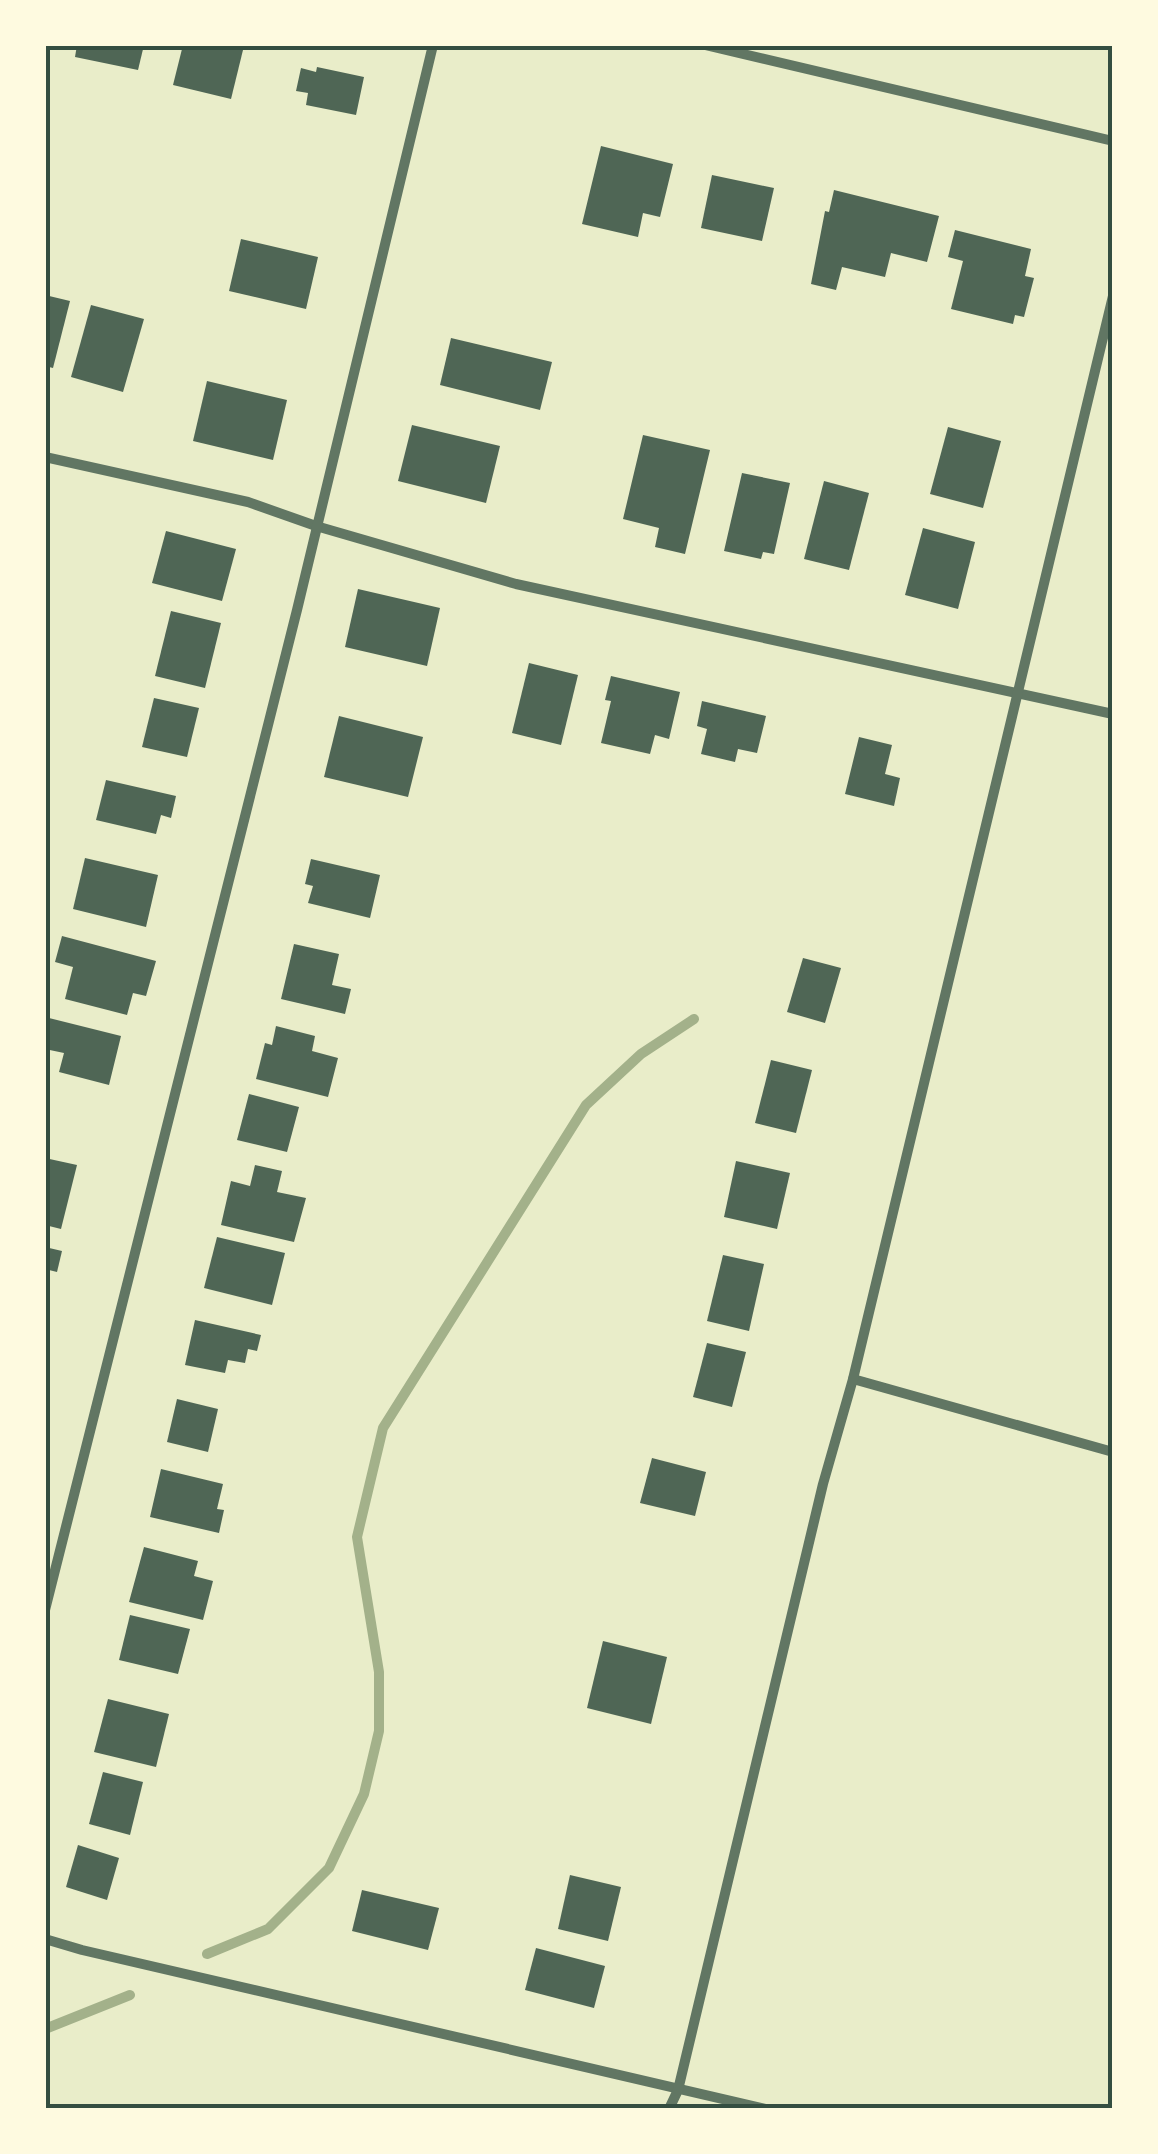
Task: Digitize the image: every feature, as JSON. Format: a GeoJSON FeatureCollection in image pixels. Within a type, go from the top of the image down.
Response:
{"type":"FeatureCollection","features":[{"type":"Feature","properties":{"kind":"street"},"geometry":{"type":"LineString","coordinates":[[45,1610],[432,45]]}},
{"type":"Feature","properties":{"kind":"street"},"geometry":{"type":"LineString","coordinates":[[705,45],[1113,141]]}},
{"type":"Feature","properties":{"kind":"street"},"geometry":{"type":"LineString","coordinates":[[669,2109],[678,2090],[823,1484],[853,1379],[1113,296]]}},
{"type":"Feature","properties":{"kind":"street"},"geometry":{"type":"LineString","coordinates":[[45,457],[248,502],[316,526],[516,584],[1113,714]]}},
{"type":"Feature","properties":{"kind":"street"},"geometry":{"type":"LineString","coordinates":[[853,1379],[1113,1452]]}},
{"type":"Feature","properties":{"kind":"street"},"geometry":{"type":"LineString","coordinates":[[45,1939],[766,2109]]}},
{"type":"Feature","properties":{"kind":"building"},"geometry":{"type":"Polygon","coordinates":[[[77,45],[144,45],[138,70],[75,57],[77,45]]]}},
{"type":"Feature","properties":{"kind":"building"},"geometry":{"type":"Polygon","coordinates":[[[183,45],[225,45],[243,50],[231,99],[173,85],[183,45]]]}},
{"type":"Feature","properties":{"kind":"building"},"geometry":{"type":"Polygon","coordinates":[[[317,67],[364,77],[356,115],[306,105],[308,93],[296,91],[301,68],[316,72],[317,67]]]}},
{"type":"Feature","properties":{"kind":"building"},"geometry":{"type":"Polygon","coordinates":[[[601,146],[673,164],[660,217],[643,213],[638,237],[582,224],[601,146]]]}},
{"type":"Feature","properties":{"kind":"building"},"geometry":{"type":"Polygon","coordinates":[[[712,175],[774,188],[762,241],[701,228],[712,175]]]}},
{"type":"Feature","properties":{"kind":"building"},"geometry":{"type":"Polygon","coordinates":[[[834,190],[939,216],[927,262],[891,253],[885,277],[842,267],[836,290],[811,284],[825,211],[829,212],[834,190]]]}},
{"type":"Feature","properties":{"kind":"building"},"geometry":{"type":"Polygon","coordinates":[[[955,230],[1031,249],[1025,276],[1034,278],[1024,317],[1015,315],[1013,324],[951,309],[963,261],[948,257],[955,230]]]}},
{"type":"Feature","properties":{"kind":"building"},"geometry":{"type":"Polygon","coordinates":[[[241,239],[318,257],[306,309],[229,291],[241,239]]]}},
{"type":"Feature","properties":{"kind":"building"},"geometry":{"type":"Polygon","coordinates":[[[45,295],[70,301],[53,368],[45,366],[45,295]]]}},
{"type":"Feature","properties":{"kind":"building"},"geometry":{"type":"Polygon","coordinates":[[[91,305],[144,319],[123,392],[71,377],[91,305]]]}},
{"type":"Feature","properties":{"kind":"building"},"geometry":{"type":"Polygon","coordinates":[[[451,338],[552,362],[540,410],[440,385],[451,338]]]}},
{"type":"Feature","properties":{"kind":"building"},"geometry":{"type":"Polygon","coordinates":[[[207,381],[287,400],[273,460],[193,441],[207,381]]]}},
{"type":"Feature","properties":{"kind":"building"},"geometry":{"type":"Polygon","coordinates":[[[412,425],[500,446],[486,503],[398,481],[412,425]]]}},
{"type":"Feature","properties":{"kind":"building"},"geometry":{"type":"Polygon","coordinates":[[[948,427],[1001,441],[983,508],[930,494],[948,427]]]}},
{"type":"Feature","properties":{"kind":"building"},"geometry":{"type":"Polygon","coordinates":[[[643,435],[710,450],[685,554],[655,547],[659,528],[623,519],[643,435]]]}},
{"type":"Feature","properties":{"kind":"building"},"geometry":{"type":"Polygon","coordinates":[[[742,473],[790,483],[774,554],[763,552],[761,559],[724,551],[742,473]]]}},
{"type":"Feature","properties":{"kind":"building"},"geometry":{"type":"Polygon","coordinates":[[[824,481],[869,493],[849,570],[804,559],[824,481]]]}},
{"type":"Feature","properties":{"kind":"building"},"geometry":{"type":"Polygon","coordinates":[[[923,528],[975,542],[958,609],[905,595],[923,528]]]}},
{"type":"Feature","properties":{"kind":"building"},"geometry":{"type":"Polygon","coordinates":[[[166,531],[236,549],[222,601],[152,583],[166,531]]]}},
{"type":"Feature","properties":{"kind":"building"},"geometry":{"type":"Polygon","coordinates":[[[358,589],[440,608],[427,666],[345,647],[358,589]]]}},
{"type":"Feature","properties":{"kind":"building"},"geometry":{"type":"Polygon","coordinates":[[[171,611],[221,623],[205,688],[155,676],[171,611]]]}},
{"type":"Feature","properties":{"kind":"building"},"geometry":{"type":"Polygon","coordinates":[[[529,663],[578,675],[561,745],[512,733],[529,663]]]}},
{"type":"Feature","properties":{"kind":"building"},"geometry":{"type":"Polygon","coordinates":[[[611,676],[680,692],[669,739],[655,735],[650,754],[601,743],[611,701],[605,700],[611,676]]]}},
{"type":"Feature","properties":{"kind":"building"},"geometry":{"type":"Polygon","coordinates":[[[154,698],[199,708],[187,757],[142,747],[154,698]]]}},
{"type":"Feature","properties":{"kind":"building"},"geometry":{"type":"Polygon","coordinates":[[[702,701],[766,716],[757,753],[738,749],[735,762],[701,754],[707,729],[697,726],[702,701]]]}},
{"type":"Feature","properties":{"kind":"building"},"geometry":{"type":"Polygon","coordinates":[[[339,716],[423,737],[408,797],[324,777],[339,716]]]}},
{"type":"Feature","properties":{"kind":"building"},"geometry":{"type":"Polygon","coordinates":[[[859,737],[892,745],[885,774],[900,778],[894,806],[845,794],[859,737]]]}},
{"type":"Feature","properties":{"kind":"building"},"geometry":{"type":"Polygon","coordinates":[[[106,780],[176,796],[171,818],[161,815],[156,834],[96,820],[106,780]]]}},
{"type":"Feature","properties":{"kind":"building"},"geometry":{"type":"Polygon","coordinates":[[[85,858],[158,875],[146,927],[73,909],[85,858]]]}},
{"type":"Feature","properties":{"kind":"building"},"geometry":{"type":"Polygon","coordinates":[[[311,859],[380,875],[370,918],[308,903],[313,886],[305,884],[311,859]]]}},
{"type":"Feature","properties":{"kind":"building"},"geometry":{"type":"Polygon","coordinates":[[[62,936],[156,961],[146,996],[133,993],[127,1015],[65,999],[73,967],[55,962],[62,936]]]}},
{"type":"Feature","properties":{"kind":"building"},"geometry":{"type":"Polygon","coordinates":[[[294,944],[339,954],[332,985],[351,989],[345,1014],[281,999],[294,944]]]}},
{"type":"Feature","properties":{"kind":"building"},"geometry":{"type":"Polygon","coordinates":[[[803,958],[841,968],[825,1023],[787,1012],[803,958]]]}},
{"type":"Feature","properties":{"kind":"building"},"geometry":{"type":"Polygon","coordinates":[[[45,1017],[121,1036],[109,1085],[59,1072],[64,1053],[45,1049],[45,1017]]]}},
{"type":"Feature","properties":{"kind":"building"},"geometry":{"type":"Polygon","coordinates":[[[276,1026],[315,1036],[312,1051],[338,1058],[328,1097],[256,1079],[265,1043],[272,1045],[276,1026]]]}},
{"type":"Feature","properties":{"kind":"building"},"geometry":{"type":"Polygon","coordinates":[[[771,1060],[812,1070],[796,1133],[755,1123],[771,1060]]]}},
{"type":"Feature","properties":{"kind":"building"},"geometry":{"type":"Polygon","coordinates":[[[249,1094],[299,1107],[287,1152],[237,1140],[249,1094]]]}},
{"type":"Feature","properties":{"kind":"building"},"geometry":{"type":"Polygon","coordinates":[[[45,1158],[77,1165],[61,1229],[45,1225],[45,1158]]]}},
{"type":"Feature","properties":{"kind":"building"},"geometry":{"type":"Polygon","coordinates":[[[736,1161],[790,1173],[777,1229],[724,1217],[736,1161]]]}},
{"type":"Feature","properties":{"kind":"building"},"geometry":{"type":"Polygon","coordinates":[[[255,1165],[282,1171],[277,1192],[306,1198],[294,1242],[221,1225],[231,1181],[250,1186],[255,1165]]]}},
{"type":"Feature","properties":{"kind":"building"},"geometry":{"type":"Polygon","coordinates":[[[217,1237],[285,1253],[272,1305],[204,1288],[217,1237]]]}},
{"type":"Feature","properties":{"kind":"building"},"geometry":{"type":"Polygon","coordinates":[[[45,1247],[62,1251],[57,1272],[45,1269],[45,1247]]]}},
{"type":"Feature","properties":{"kind":"building"},"geometry":{"type":"Polygon","coordinates":[[[723,1255],[764,1264],[749,1331],[707,1321],[723,1255]]]}},
{"type":"Feature","properties":{"kind":"building"},"geometry":{"type":"Polygon","coordinates":[[[195,1320],[261,1335],[257,1351],[248,1349],[245,1363],[228,1360],[225,1373],[185,1365],[195,1320]]]}},
{"type":"Feature","properties":{"kind":"building"},"geometry":{"type":"Polygon","coordinates":[[[707,1343],[746,1352],[732,1407],[693,1397],[707,1343]]]}},
{"type":"Feature","properties":{"kind":"building"},"geometry":{"type":"Polygon","coordinates":[[[177,1399],[218,1409],[208,1452],[167,1442],[177,1399]]]}},
{"type":"Feature","properties":{"kind":"building"},"geometry":{"type":"Polygon","coordinates":[[[652,1458],[706,1472],[695,1516],[640,1503],[652,1458]]]}},
{"type":"Feature","properties":{"kind":"building"},"geometry":{"type":"Polygon","coordinates":[[[161,1469],[223,1484],[217,1509],[224,1510],[219,1533],[150,1517],[161,1469]]]}},
{"type":"Feature","properties":{"kind":"building"},"geometry":{"type":"Polygon","coordinates":[[[144,1547],[198,1561],[194,1576],[213,1581],[203,1620],[129,1602],[144,1547]]]}},
{"type":"Feature","properties":{"kind":"building"},"geometry":{"type":"Polygon","coordinates":[[[130,1615],[190,1629],[178,1674],[119,1660],[130,1615]]]}},
{"type":"Feature","properties":{"kind":"building"},"geometry":{"type":"Polygon","coordinates":[[[603,1641],[667,1657],[651,1724],[587,1708],[603,1641]]]}},
{"type":"Feature","properties":{"kind":"building"},"geometry":{"type":"Polygon","coordinates":[[[108,1699],[169,1714],[156,1767],[94,1752],[108,1699]]]}},
{"type":"Feature","properties":{"kind":"building"},"geometry":{"type":"Polygon","coordinates":[[[103,1772],[143,1782],[130,1835],[89,1824],[103,1772]]]}},
{"type":"Feature","properties":{"kind":"building"},"geometry":{"type":"Polygon","coordinates":[[[78,1845],[119,1858],[107,1900],[66,1887],[78,1845]]]}},
{"type":"Feature","properties":{"kind":"building"},"geometry":{"type":"Polygon","coordinates":[[[570,1875],[621,1887],[608,1941],[558,1929],[570,1875]]]}},
{"type":"Feature","properties":{"kind":"building"},"geometry":{"type":"Polygon","coordinates":[[[362,1890],[439,1908],[428,1950],[352,1931],[362,1890]]]}},
{"type":"Feature","properties":{"kind":"building"},"geometry":{"type":"Polygon","coordinates":[[[536,1948],[605,1966],[594,2008],[525,1990],[536,1948]]]}},
{"type":"Feature","properties":{"kind":"waterway"},"geometry":{"type":"LineString","coordinates":[[207,1954],[268,1929],[329,1868],[364,1794],[379,1731],[379,1672],[357,1537],[383,1428],[586,1105],[641,1054],[694,1019]]}},
{"type":"Feature","properties":{"kind":"waterway"},"geometry":{"type":"LineString","coordinates":[[45,2029],[130,1995]]}}]}
